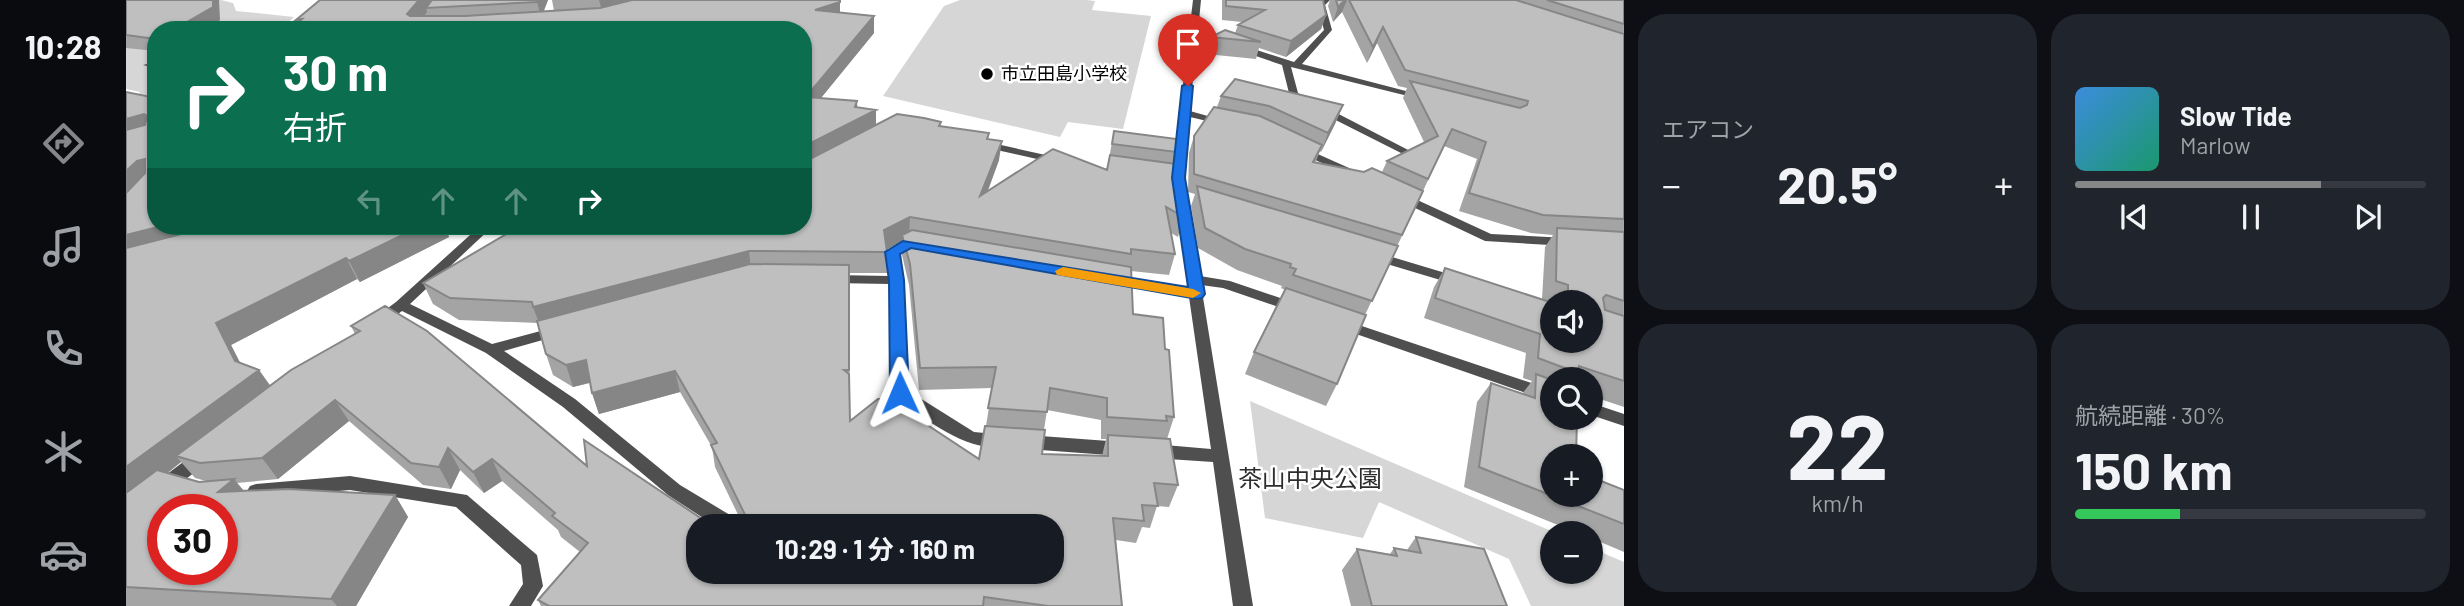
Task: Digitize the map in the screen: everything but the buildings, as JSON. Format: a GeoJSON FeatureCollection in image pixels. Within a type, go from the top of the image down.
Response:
{"type":"FeatureCollection","features":[{"type":"Feature","properties":{"kind":"street"},"geometry":{"type":"LineString","coordinates":[[1197,0],[1185,113],[1172,178],[1187,198],[1196,287],[1243,606]]}},
{"type":"Feature","properties":{"kind":"street"},"geometry":{"type":"LineString","coordinates":[[1291,64],[1328,30],[1321,4],[1326,0]]}},
{"type":"Feature","properties":{"kind":"street"},"geometry":{"type":"LineString","coordinates":[[1193,32],[1291,64],[1430,99]]}},
{"type":"Feature","properties":{"kind":"street"},"geometry":{"type":"LineString","coordinates":[[1291,64],[1293,95],[1409,153]]}},
{"type":"Feature","properties":{"kind":"street"},"geometry":{"type":"LineString","coordinates":[[1185,113],[1234,124]]}},
{"type":"Feature","properties":{"kind":"street"},"geometry":{"type":"LineString","coordinates":[[976,142],[1065,162]]}},
{"type":"Feature","properties":{"kind":"street"},"geometry":{"type":"LineString","coordinates":[[1294,146],[1367,180]]}},
{"type":"Feature","properties":{"kind":"street"},"geometry":{"type":"LineString","coordinates":[[1392,192],[1489,238],[1583,243]]}},
{"type":"Feature","properties":{"kind":"street"},"geometry":{"type":"LineString","coordinates":[[417,236],[422,235]]}},
{"type":"Feature","properties":{"kind":"street"},"geometry":{"type":"LineString","coordinates":[[368,330],[401,305],[477,235]]}},
{"type":"Feature","properties":{"kind":"street"},"geometry":{"type":"LineString","coordinates":[[936,248],[909,244],[892,252],[897,280],[900,393],[971,438],[1221,456]]}},
{"type":"Feature","properties":{"kind":"street"},"geometry":{"type":"LineString","coordinates":[[1353,249],[1473,286]]}},
{"type":"Feature","properties":{"kind":"street"},"geometry":{"type":"LineString","coordinates":[[1099,278],[1196,287],[1225,284],[1540,392]]}},
{"type":"Feature","properties":{"kind":"street"},"geometry":{"type":"LineString","coordinates":[[818,279],[897,280]]}},
{"type":"Feature","properties":{"kind":"street"},"geometry":{"type":"LineString","coordinates":[[401,305],[491,349],[569,403],[674,490],[712,514]]}},
{"type":"Feature","properties":{"kind":"street"},"geometry":{"type":"LineString","coordinates":[[491,349],[569,328]]}},
{"type":"Feature","properties":{"kind":"street"},"geometry":{"type":"LineString","coordinates":[[1603,413],[1624,420]]}},
{"type":"Feature","properties":{"kind":"street"},"geometry":{"type":"LineString","coordinates":[[154,494],[215,447]]}},
{"type":"Feature","properties":{"kind":"street"},"geometry":{"type":"LineString","coordinates":[[171,481],[194,487]]}},
{"type":"Feature","properties":{"kind":"street"},"geometry":{"type":"LineString","coordinates":[[244,492],[350,483],[461,500],[530,561],[533,586],[519,606]]}},
{"type":"Feature","properties":{"kind":"green space"},"geometry":{"type":"Polygon","coordinates":[[[126,0],[221,0],[233,3],[236,11],[294,17],[289,21],[147,21],[147,110],[131,107],[140,92],[126,89],[126,0]]]}},
{"type":"Feature","properties":{"kind":"green space"},"geometry":{"type":"Polygon","coordinates":[[[960,0],[1087,0],[1095,1],[1092,10],[1151,16],[1123,129],[1068,122],[1060,137],[883,96],[944,6],[960,0]]]}},
{"type":"Feature","properties":{"kind":"green space","name":"茶山中央公園"},"geometry":{"type":"Polygon","coordinates":[[[1250,401],[1540,526],[1540,584],[1603,584],[1603,553],[1624,562],[1624,606],[1531,606],[1509,559],[1379,502],[1363,538],[1265,518],[1250,401]]]}},
{"type":"Feature","properties":{"kind":"slow traffic"},"geometry":{"type":"LineString","coordinates":[[1063,271],[1193,293]]}},
{"type":"Feature","properties":{"kind":"place","name":"市立田島小学校"},"geometry":{"type":"Point","coordinates":[987,74]}},
{"type":"Feature","properties":{"kind":"route"},"geometry":{"type":"LineString","coordinates":[[900,393],[897,280],[892,252],[909,244],[1197,294],[1178,178],[1188,86]]}}]}
